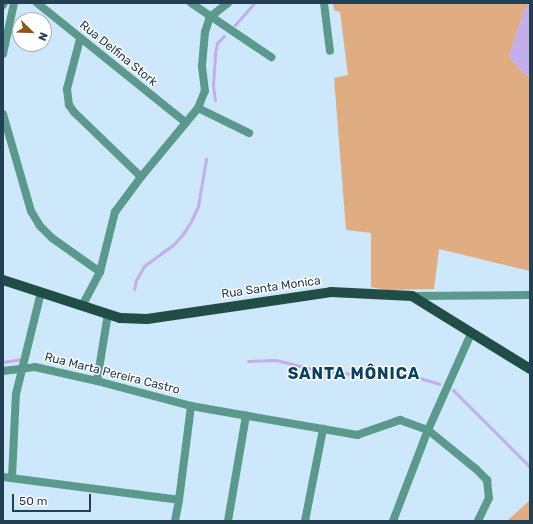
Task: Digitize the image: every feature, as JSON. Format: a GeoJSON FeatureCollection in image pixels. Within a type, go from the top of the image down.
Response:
{"type":"FeatureCollection","features":[{"type":"Feature","properties":{"kind":"main road","name":"Rua Santa Monica"},"geometry":{"type":"LineString","coordinates":[[3,280],[120,318],[147,320],[331,292],[412,296],[471,334],[530,369]]}},
{"type":"Feature","properties":{"kind":"street"},"geometry":{"type":"LineString","coordinates":[[3,54],[14,3]]}},
{"type":"Feature","properties":{"kind":"street","name":"Rua Delfina Stork"},"geometry":{"type":"LineString","coordinates":[[36,3],[186,123]]}},
{"type":"Feature","properties":{"kind":"street"},"geometry":{"type":"LineString","coordinates":[[191,3],[270,57]]}},
{"type":"Feature","properties":{"kind":"street"},"geometry":{"type":"LineString","coordinates":[[82,306],[100,272],[115,212],[141,177],[198,108],[204,91],[202,66],[205,32],[210,17],[228,3]]}},
{"type":"Feature","properties":{"kind":"street"},"geometry":{"type":"LineString","coordinates":[[324,3],[330,51]]}},
{"type":"Feature","properties":{"kind":"street"},"geometry":{"type":"LineString","coordinates":[[80,39],[67,89],[69,105],[74,112],[141,177]]}},
{"type":"Feature","properties":{"kind":"street"},"geometry":{"type":"LineString","coordinates":[[198,108],[249,133]]}},
{"type":"Feature","properties":{"kind":"street"},"geometry":{"type":"LineString","coordinates":[[3,114],[31,211],[40,226],[52,238],[100,272]]}},
{"type":"Feature","properties":{"kind":"street"},"geometry":{"type":"LineString","coordinates":[[12,478],[16,394],[41,292]]}},
{"type":"Feature","properties":{"kind":"street"},"geometry":{"type":"LineString","coordinates":[[412,296],[530,295]]}},
{"type":"Feature","properties":{"kind":"street"},"geometry":{"type":"LineString","coordinates":[[97,381],[108,314]]}},
{"type":"Feature","properties":{"kind":"street"},"geometry":{"type":"LineString","coordinates":[[393,521],[428,430],[471,334]]}},
{"type":"Feature","properties":{"kind":"street","name":"Rua Marta Pereira Castro"},"geometry":{"type":"LineString","coordinates":[[3,371],[21,370],[35,367],[97,381],[191,406],[357,435],[400,420],[428,430],[476,469],[487,480],[489,498],[478,521]]}},
{"type":"Feature","properties":{"kind":"street"},"geometry":{"type":"LineString","coordinates":[[175,521],[191,406]]}},
{"type":"Feature","properties":{"kind":"street"},"geometry":{"type":"LineString","coordinates":[[228,521],[246,416]]}},
{"type":"Feature","properties":{"kind":"street"},"geometry":{"type":"LineString","coordinates":[[305,521],[323,429]]}},
{"type":"Feature","properties":{"kind":"street"},"geometry":{"type":"LineString","coordinates":[[3,477],[179,500]]}},
{"type":"Feature","properties":{"kind":"shaded area"},"geometry":{"type":"Polygon","coordinates":[[[333,3],[529,3],[524,12],[509,56],[530,78],[530,271],[439,249],[434,289],[387,290],[371,287],[371,233],[346,230],[334,78],[348,75],[340,12],[334,10],[333,3]]]}},
{"type":"Feature","properties":{"kind":"shaded area"},"geometry":{"type":"Polygon","coordinates":[[[529,3],[530,78],[509,56],[524,12],[529,3]]]}},
{"type":"Feature","properties":{"kind":"shaded area"},"geometry":{"type":"Polygon","coordinates":[[[530,500],[530,521],[507,521],[530,500]]]}},
{"type":"Feature","properties":{"kind":"waterway"},"geometry":{"type":"LineString","coordinates":[[235,25],[254,3]]}},
{"type":"Feature","properties":{"kind":"waterway"},"geometry":{"type":"LineString","coordinates":[[215,100],[213,85],[215,53],[217,43],[224,36]]}},
{"type":"Feature","properties":{"kind":"waterway"},"geometry":{"type":"LineString","coordinates":[[134,289],[136,280],[144,266],[172,246],[183,234],[191,221],[198,206],[206,159]]}},
{"type":"Feature","properties":{"kind":"waterway"},"geometry":{"type":"LineString","coordinates":[[3,362],[22,359]]}},
{"type":"Feature","properties":{"kind":"waterway"},"geometry":{"type":"LineString","coordinates":[[248,361],[276,360],[313,369],[375,377],[407,374],[439,384]]}},
{"type":"Feature","properties":{"kind":"waterway"},"geometry":{"type":"LineString","coordinates":[[453,390],[530,467]]}},
{"type":"Feature","properties":{"kind":"district","name":"SANTA MÔNICA"},"geometry":{"type":"Point","coordinates":[354,374]}}]}
